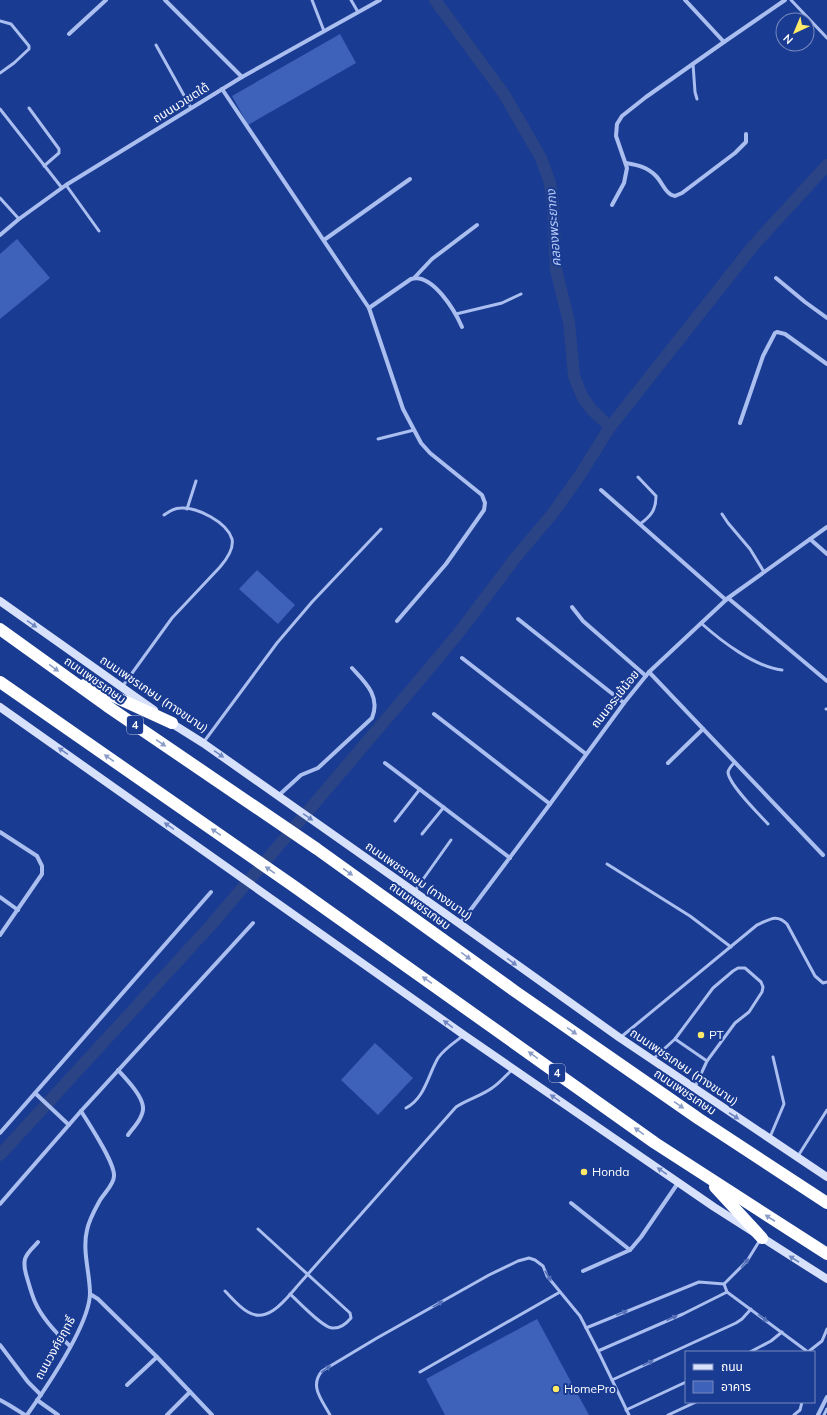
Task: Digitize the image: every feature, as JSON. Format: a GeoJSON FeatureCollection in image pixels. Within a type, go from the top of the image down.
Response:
{"type":"FeatureCollection","features":[{"type":"Feature","properties":{"kind":"highway","name":"ถนนเพชรเกษม"},"geometry":{"type":"LineString","coordinates":[[0,629],[73,682],[317,850],[516,992],[699,1119],[827,1202]]}},
{"type":"Feature","properties":{"kind":"highway","name":"4"},"geometry":{"type":"LineString","coordinates":[[0,682],[248,854],[655,1143],[827,1254]]}},
{"type":"Feature","properties":{"kind":"highway"},"geometry":{"type":"LineString","coordinates":[[73,682],[100,690],[172,723]]}},
{"type":"Feature","properties":{"kind":"highway"},"geometry":{"type":"LineString","coordinates":[[0,693],[36,707]]}},
{"type":"Feature","properties":{"kind":"highway"},"geometry":{"type":"LineString","coordinates":[[702,1173],[762,1238]]}},
{"type":"Feature","properties":{"kind":"main road","name":"ถนนเพชรเกษม (ทางขนาน)"},"geometry":{"type":"LineString","coordinates":[[0,601],[620,1038],[694,1089],[827,1176]]}},
{"type":"Feature","properties":{"kind":"main road","name":"4"},"geometry":{"type":"LineString","coordinates":[[0,707],[235,873],[275,903],[513,1069],[762,1238],[827,1280]]}},
{"type":"Feature","properties":{"kind":"street"},"geometry":{"type":"LineString","coordinates":[[69,34],[106,0]]}},
{"type":"Feature","properties":{"kind":"street"},"geometry":{"type":"LineString","coordinates":[[166,0],[242,77]]}},
{"type":"Feature","properties":{"kind":"street","name":"ถนนนวเขตใต้"},"geometry":{"type":"LineString","coordinates":[[0,236],[66,185],[242,77],[380,0]]}},
{"type":"Feature","properties":{"kind":"street"},"geometry":{"type":"LineString","coordinates":[[685,0],[724,42]]}},
{"type":"Feature","properties":{"kind":"street"},"geometry":{"type":"LineString","coordinates":[[612,205],[624,183],[626,175],[626,163],[616,136],[617,124],[622,116],[646,97],[785,0]]}},
{"type":"Feature","properties":{"kind":"street"},"geometry":{"type":"LineString","coordinates":[[222,89],[369,308],[403,408],[421,443],[430,453],[482,496],[485,503],[484,510],[446,564],[397,621]]}},
{"type":"Feature","properties":{"kind":"street"},"geometry":{"type":"LineString","coordinates":[[626,163],[640,165],[646,168],[656,176],[670,194],[675,196],[682,193],[735,154],[746,142],[746,134]]}},
{"type":"Feature","properties":{"kind":"street"},"geometry":{"type":"LineString","coordinates":[[324,240],[410,179]]}},
{"type":"Feature","properties":{"kind":"street"},"geometry":{"type":"LineString","coordinates":[[369,308],[415,277],[432,259],[477,225]]}},
{"type":"Feature","properties":{"kind":"street"},"geometry":{"type":"LineString","coordinates":[[415,277],[428,282],[441,292],[456,314],[462,327]]}},
{"type":"Feature","properties":{"kind":"street"},"geometry":{"type":"LineString","coordinates":[[776,278],[827,318]]}},
{"type":"Feature","properties":{"kind":"street"},"geometry":{"type":"LineString","coordinates":[[740,423],[763,356],[775,333],[785,334],[827,364]]}},
{"type":"Feature","properties":{"kind":"street"},"geometry":{"type":"LineString","coordinates":[[601,490],[727,599],[827,682]]}},
{"type":"Feature","properties":{"kind":"street","name":"ถนนจระเข้น้อย"},"geometry":{"type":"LineString","coordinates":[[460,924],[647,674],[727,599],[827,527]]}},
{"type":"Feature","properties":{"kind":"street"},"geometry":{"type":"LineString","coordinates":[[810,539],[827,554]]}},
{"type":"Feature","properties":{"kind":"street"},"geometry":{"type":"LineString","coordinates":[[572,607],[583,621],[647,674],[703,729],[824,855]]}},
{"type":"Feature","properties":{"kind":"street"},"geometry":{"type":"LineString","coordinates":[[518,619],[624,703]]}},
{"type":"Feature","properties":{"kind":"street"},"geometry":{"type":"LineString","coordinates":[[462,658],[586,754]]}},
{"type":"Feature","properties":{"kind":"street"},"geometry":{"type":"LineString","coordinates":[[281,798],[301,775],[318,768],[372,718],[375,711],[375,701],[372,691],[352,668]]}},
{"type":"Feature","properties":{"kind":"street"},"geometry":{"type":"LineString","coordinates":[[434,714],[550,804]]}},
{"type":"Feature","properties":{"kind":"street"},"geometry":{"type":"LineString","coordinates":[[668,763],[703,729]]}},
{"type":"Feature","properties":{"kind":"street"},"geometry":{"type":"LineString","coordinates":[[385,763],[510,858]]}},
{"type":"Feature","properties":{"kind":"street"},"geometry":{"type":"LineString","coordinates":[[0,832],[37,856],[42,866],[42,874],[0,935]]}},
{"type":"Feature","properties":{"kind":"street"},"geometry":{"type":"LineString","coordinates":[[0,1133],[211,892]]}},
{"type":"Feature","properties":{"kind":"street"},"geometry":{"type":"LineString","coordinates":[[0,897],[18,910]]}},
{"type":"Feature","properties":{"kind":"street"},"geometry":{"type":"LineString","coordinates":[[0,1204],[118,1070],[253,923]]}},
{"type":"Feature","properties":{"kind":"street"},"geometry":{"type":"LineString","coordinates":[[118,1070],[136,1092],[143,1107],[139,1120],[128,1135]]}},
{"type":"Feature","properties":{"kind":"street"},"geometry":{"type":"LineString","coordinates":[[35,1094],[69,1125]]}},
{"type":"Feature","properties":{"kind":"street","name":"ถนนวงศ์ยฤทธิ์"},"geometry":{"type":"LineString","coordinates":[[26,1415],[41,1395],[70,1346],[84,1318],[90,1294],[86,1231],[99,1202],[114,1177],[112,1165],[82,1111]]}},
{"type":"Feature","properties":{"kind":"street"},"geometry":{"type":"LineString","coordinates":[[583,1271],[630,1250],[641,1237],[679,1182]]}},
{"type":"Feature","properties":{"kind":"street"},"geometry":{"type":"LineString","coordinates":[[571,1203],[630,1250]]}},
{"type":"Feature","properties":{"kind":"street"},"geometry":{"type":"LineString","coordinates":[[38,1242],[26,1255],[25,1260],[25,1269],[35,1302],[58,1335],[70,1346]]}},
{"type":"Feature","properties":{"kind":"street"},"geometry":{"type":"LineString","coordinates":[[90,1294],[98,1299],[157,1357],[212,1415]]}},
{"type":"Feature","properties":{"kind":"street"},"geometry":{"type":"LineString","coordinates":[[0,1344],[28,1382],[41,1395]]}},
{"type":"Feature","properties":{"kind":"street"},"geometry":{"type":"LineString","coordinates":[[127,1385],[157,1357]]}},
{"type":"Feature","properties":{"kind":"street"},"geometry":{"type":"LineString","coordinates":[[167,1415],[190,1392]]}},
{"type":"Feature","properties":{"kind":"street"},"geometry":{"type":"LineString","coordinates":[[818,1415],[827,1397]]}},
{"type":"Feature","properties":{"kind":"street"},"geometry":{"type":"LineString","coordinates":[[0,1400],[26,1415]]}},
{"type":"Feature","properties":{"kind":"street"},"geometry":{"type":"LineString","coordinates":[[37,1400],[58,1415]]}},
{"type":"Feature","properties":{"kind":"lane"},"geometry":{"type":"LineString","coordinates":[[312,0],[324,31]]}},
{"type":"Feature","properties":{"kind":"lane"},"geometry":{"type":"LineString","coordinates":[[351,0],[358,12]]}},
{"type":"Feature","properties":{"kind":"lane"},"geometry":{"type":"LineString","coordinates":[[792,0],[827,38]]}},
{"type":"Feature","properties":{"kind":"lane"},"geometry":{"type":"LineString","coordinates":[[0,22],[11,24],[29,46],[29,49],[14,63],[0,73]]}},
{"type":"Feature","properties":{"kind":"lane"},"geometry":{"type":"LineString","coordinates":[[156,45],[191,108]]}},
{"type":"Feature","properties":{"kind":"lane"},"geometry":{"type":"LineString","coordinates":[[693,64],[697,99]]}},
{"type":"Feature","properties":{"kind":"lane"},"geometry":{"type":"LineString","coordinates":[[29,108],[59,149],[59,153],[44,166]]}},
{"type":"Feature","properties":{"kind":"lane"},"geometry":{"type":"LineString","coordinates":[[0,109],[62,188]]}},
{"type":"Feature","properties":{"kind":"lane"},"geometry":{"type":"LineString","coordinates":[[66,185],[99,231]]}},
{"type":"Feature","properties":{"kind":"lane"},"geometry":{"type":"LineString","coordinates":[[0,198],[19,220]]}},
{"type":"Feature","properties":{"kind":"lane"},"geometry":{"type":"LineString","coordinates":[[456,314],[502,303],[521,294]]}},
{"type":"Feature","properties":{"kind":"lane"},"geometry":{"type":"LineString","coordinates":[[378,439],[414,430]]}},
{"type":"Feature","properties":{"kind":"lane"},"geometry":{"type":"LineString","coordinates":[[638,477],[656,496],[656,502],[651,516],[640,524]]}},
{"type":"Feature","properties":{"kind":"lane"},"geometry":{"type":"LineString","coordinates":[[188,508],[196,481]]}},
{"type":"Feature","properties":{"kind":"lane"},"geometry":{"type":"LineString","coordinates":[[122,687],[172,618],[220,567],[230,550],[232,540],[227,530],[219,522],[188,508],[172,509],[164,515]]}},
{"type":"Feature","properties":{"kind":"lane"},"geometry":{"type":"LineString","coordinates":[[722,514],[750,549],[764,572]]}},
{"type":"Feature","properties":{"kind":"lane"},"geometry":{"type":"LineString","coordinates":[[203,743],[276,643],[380,529]]}},
{"type":"Feature","properties":{"kind":"lane"},"geometry":{"type":"LineString","coordinates":[[700,623],[752,660],[772,669],[782,670]]}},
{"type":"Feature","properties":{"kind":"lane"},"geometry":{"type":"LineString","coordinates":[[735,762],[729,770],[729,776],[739,792],[768,824]]}},
{"type":"Feature","properties":{"kind":"lane"},"geometry":{"type":"LineString","coordinates":[[396,821],[420,789]]}},
{"type":"Feature","properties":{"kind":"lane"},"geometry":{"type":"LineString","coordinates":[[422,834],[444,807]]}},
{"type":"Feature","properties":{"kind":"lane"},"geometry":{"type":"LineString","coordinates":[[414,892],[451,840]]}},
{"type":"Feature","properties":{"kind":"lane"},"geometry":{"type":"LineString","coordinates":[[607,864],[690,916],[731,947]]}},
{"type":"Feature","properties":{"kind":"lane"},"geometry":{"type":"LineString","coordinates":[[620,1038],[757,925],[774,917],[782,919],[787,924],[815,976],[823,982],[827,982]]}},
{"type":"Feature","properties":{"kind":"lane"},"geometry":{"type":"LineString","coordinates":[[652,1060],[675,1039],[713,988],[733,971],[738,968],[745,968],[761,982],[763,987],[762,992],[749,1012],[735,1023],[707,1061],[694,1089]]}},
{"type":"Feature","properties":{"kind":"lane"},"geometry":{"type":"LineString","coordinates":[[406,1108],[412,1105],[420,1095],[428,1082],[438,1059],[447,1048],[464,1035]]}},
{"type":"Feature","properties":{"kind":"lane"},"geometry":{"type":"LineString","coordinates":[[675,1039],[707,1061]]}},
{"type":"Feature","properties":{"kind":"lane"},"geometry":{"type":"LineString","coordinates":[[769,1138],[784,1104],[773,1057]]}},
{"type":"Feature","properties":{"kind":"lane"},"geometry":{"type":"LineString","coordinates":[[225,1291],[246,1311],[257,1316],[275,1309],[456,1107],[465,1101],[481,1095],[493,1088],[513,1069]]}},
{"type":"Feature","properties":{"kind":"lane"},"geometry":{"type":"LineString","coordinates":[[798,1157],[827,1110]]}},
{"type":"Feature","properties":{"kind":"lane"},"geometry":{"type":"LineString","coordinates":[[258,1229],[350,1313],[351,1318],[340,1327],[330,1328],[324,1325],[290,1294]]}},
{"type":"Feature","properties":{"kind":"lane"},"geometry":{"type":"LineString","coordinates":[[586,1328],[699,1282],[724,1284],[747,1261],[762,1238]]}},
{"type":"Feature","properties":{"kind":"lane"},"geometry":{"type":"LineString","coordinates":[[330,1415],[318,1393],[316,1382],[322,1371],[489,1275],[518,1261],[529,1258],[535,1260],[543,1266],[547,1276],[580,1316],[629,1415]]}},
{"type":"Feature","properties":{"kind":"lane"},"geometry":{"type":"LineString","coordinates":[[724,1284],[726,1292],[807,1351]]}},
{"type":"Feature","properties":{"kind":"lane"},"geometry":{"type":"LineString","coordinates":[[420,1372],[560,1292]]}},
{"type":"Feature","properties":{"kind":"lane"},"geometry":{"type":"LineString","coordinates":[[598,1351],[705,1304],[726,1292]]}},
{"type":"Feature","properties":{"kind":"lane"},"geometry":{"type":"LineString","coordinates":[[612,1380],[736,1323],[751,1309]]}},
{"type":"Feature","properties":{"kind":"lane"},"geometry":{"type":"LineString","coordinates":[[809,1351],[822,1341],[827,1329]]}},
{"type":"Feature","properties":{"kind":"lane"},"geometry":{"type":"LineString","coordinates":[[752,1351],[771,1341],[782,1332]]}},
{"type":"Feature","properties":{"kind":"lane"},"geometry":{"type":"LineString","coordinates":[[626,1410],[685,1382]]}},
{"type":"Feature","properties":{"kind":"lane"},"geometry":{"type":"LineString","coordinates":[[668,1415],[694,1403]]}},
{"type":"Feature","properties":{"kind":"lane"},"geometry":{"type":"LineString","coordinates":[[794,1415],[800,1410],[802,1403]]}},
{"type":"Feature","properties":{"kind":"lane"},"geometry":{"type":"LineString","coordinates":[[824,1415],[827,1409]]}},
{"type":"Feature","properties":{"kind":"building"},"geometry":{"type":"Polygon","coordinates":[[[340,34],[356,63],[248,125],[232,96],[340,34]]]}},
{"type":"Feature","properties":{"kind":"building"},"geometry":{"type":"Polygon","coordinates":[[[17,239],[50,278],[0,319],[0,254],[17,239]]]}},
{"type":"Feature","properties":{"kind":"building"},"geometry":{"type":"Polygon","coordinates":[[[257,570],[295,605],[278,624],[239,589],[257,570]]]}},
{"type":"Feature","properties":{"kind":"building"},"geometry":{"type":"Polygon","coordinates":[[[375,1043],[413,1078],[378,1115],[341,1080],[375,1043]]]}},
{"type":"Feature","properties":{"kind":"building"},"geometry":{"type":"Polygon","coordinates":[[[537,1319],[589,1415],[445,1415],[426,1379],[537,1319]]]}},
{"type":"Feature","properties":{"kind":"waterway","name":"คลองพระยากง"},"geometry":{"type":"LineString","coordinates":[[435,0],[504,94],[541,158],[550,183],[553,205],[556,270],[569,322],[574,376],[582,396],[591,409],[610,427]]}},
{"type":"Feature","properties":{"kind":"waterway"},"geometry":{"type":"LineString","coordinates":[[0,1155],[211,925],[457,635],[516,557],[553,513],[580,475],[610,427],[753,246],[827,165]]}},
{"type":"Feature","properties":{"kind":"place","name":"PT"},"geometry":{"type":"Point","coordinates":[701,1035]}},
{"type":"Feature","properties":{"kind":"place","name":"Honda"},"geometry":{"type":"Point","coordinates":[584,1172]}},
{"type":"Feature","properties":{"kind":"place","name":"HomePro"},"geometry":{"type":"Point","coordinates":[556,1389]}}]}
